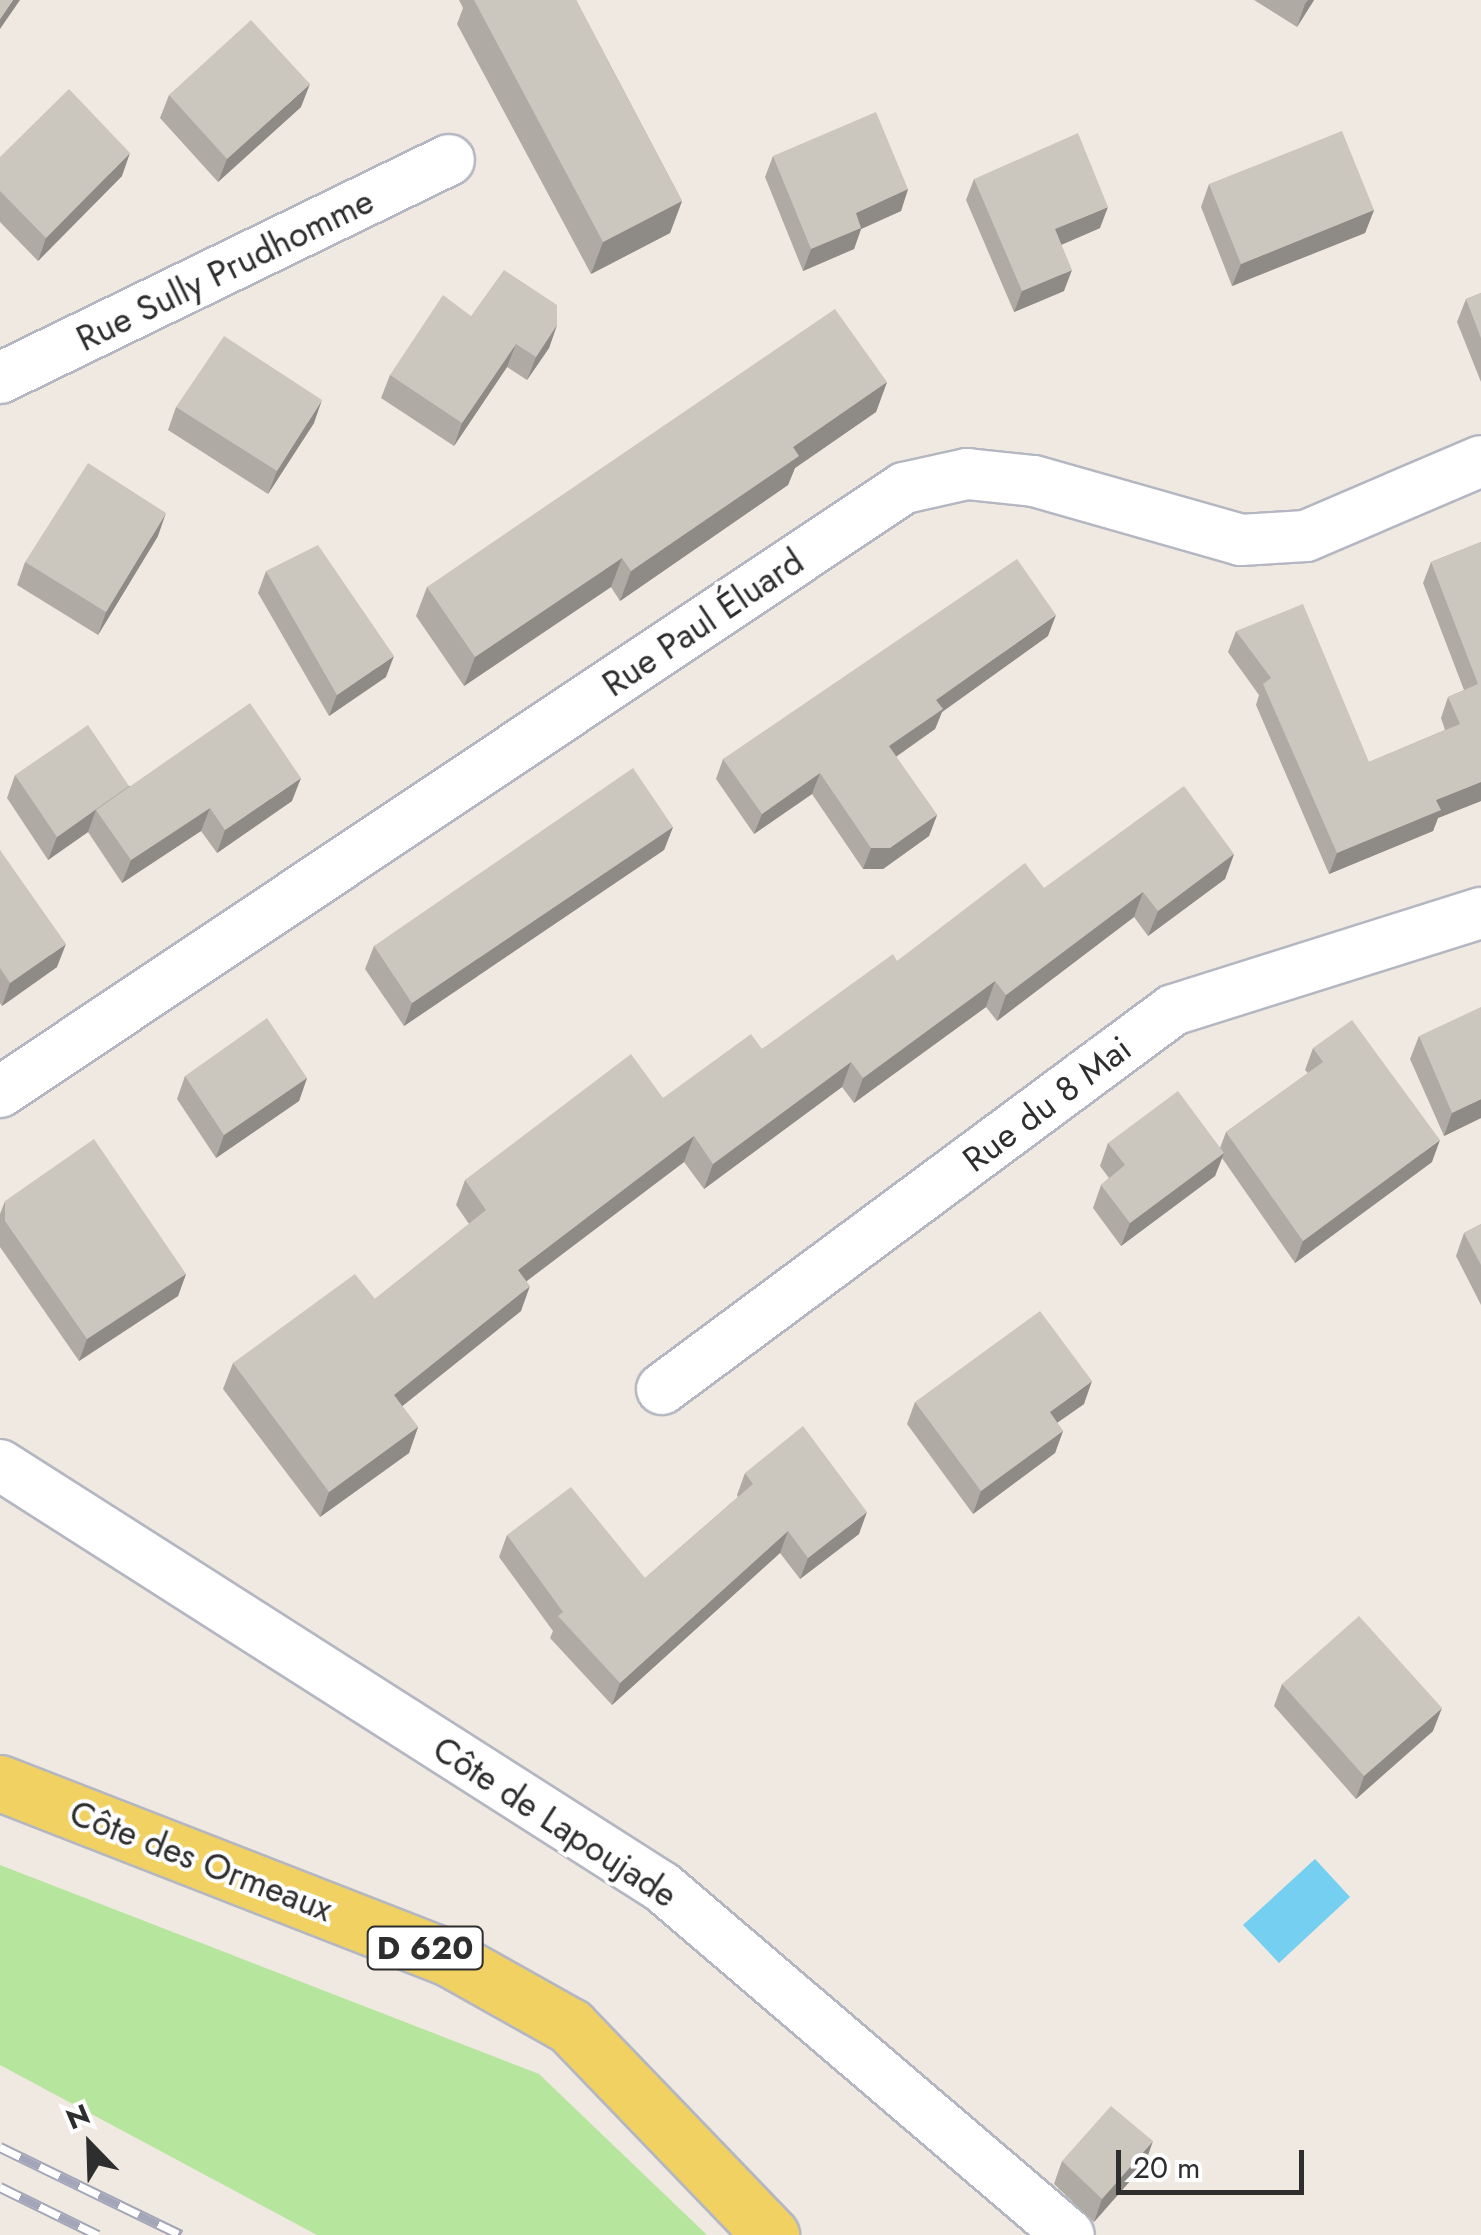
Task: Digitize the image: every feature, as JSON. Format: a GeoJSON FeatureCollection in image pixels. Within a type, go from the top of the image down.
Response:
{"type":"FeatureCollection","features":[{"type":"Feature","properties":{"kind":"main road","name":"Côte des Ormeaux"},"geometry":{"type":"LineString","coordinates":[[0,1784],[447,1957],[570,2026],[771,2235]]}},
{"type":"Feature","properties":{"kind":"street","name":"Rue Sully Prudhomme"},"geometry":{"type":"LineString","coordinates":[[0,378],[449,160]]}},
{"type":"Feature","properties":{"kind":"street","name":"Rue Paul Éluard"},"geometry":{"type":"LineString","coordinates":[[0,1092],[904,488],[968,474],[1034,480],[1241,540],[1306,536],[1481,460]]}},
{"type":"Feature","properties":{"kind":"street","name":"Rue du 8 Mai"},"geometry":{"type":"LineString","coordinates":[[662,1389],[1174,1010],[1481,913]]}},
{"type":"Feature","properties":{"kind":"street","name":"Côte de Lapoujade"},"geometry":{"type":"LineString","coordinates":[[0,1465],[662,1887],[1069,2235]]}},
{"type":"Feature","properties":{"kind":"green space"},"geometry":{"type":"Polygon","coordinates":[[[0,1865],[539,2074],[707,2235],[317,2235],[0,2065],[0,1865]]]}},
{"type":"Feature","properties":{"kind":"water"},"geometry":{"type":"Polygon","coordinates":[[[1315,1859],[1350,1897],[1279,1963],[1243,1925],[1315,1859]]]}},
{"type":"Feature","properties":{"kind":"building"},"geometry":{"type":"Polygon","coordinates":[[[0,0],[13,0],[0,19],[0,0]]]}},
{"type":"Feature","properties":{"kind":"building"},"geometry":{"type":"Polygon","coordinates":[[[474,0],[576,0],[682,201],[603,242],[474,0]]]}},
{"type":"Feature","properties":{"kind":"building"},"geometry":{"type":"Polygon","coordinates":[[[251,20],[310,84],[227,159],[169,95],[251,20]]]}},
{"type":"Feature","properties":{"kind":"building"},"geometry":{"type":"Polygon","coordinates":[[[69,89],[130,153],[46,238],[0,191],[0,157],[69,89]]]}},
{"type":"Feature","properties":{"kind":"building"},"geometry":{"type":"Polygon","coordinates":[[[876,112],[908,189],[856,213],[861,228],[811,249],[773,156],[876,112]]]}},
{"type":"Feature","properties":{"kind":"building"},"geometry":{"type":"Polygon","coordinates":[[[1342,131],[1374,210],[1241,264],[1209,184],[1342,131]]]}},
{"type":"Feature","properties":{"kind":"building"},"geometry":{"type":"Polygon","coordinates":[[[1078,133],[1108,207],[1055,229],[1072,270],[1022,291],[974,179],[1078,133]]]}},
{"type":"Feature","properties":{"kind":"building"},"geometry":{"type":"Polygon","coordinates":[[[504,270],[557,305],[557,325],[536,357],[516,344],[462,423],[390,375],[443,295],[471,316],[504,270]]]}},
{"type":"Feature","properties":{"kind":"building"},"geometry":{"type":"Polygon","coordinates":[[[1481,293],[1481,338],[1466,299],[1481,293]]]}},
{"type":"Feature","properties":{"kind":"building"},"geometry":{"type":"Polygon","coordinates":[[[835,309],[887,382],[793,447],[799,456],[631,571],[622,558],[475,657],[427,587],[835,309]]]}},
{"type":"Feature","properties":{"kind":"building"},"geometry":{"type":"Polygon","coordinates":[[[224,336],[322,400],[277,471],[176,407],[224,336]]]}},
{"type":"Feature","properties":{"kind":"building"},"geometry":{"type":"Polygon","coordinates":[[[88,463],[166,513],[106,612],[25,562],[88,463]]]}},
{"type":"Feature","properties":{"kind":"building"},"geometry":{"type":"Polygon","coordinates":[[[1481,542],[1481,782],[1436,800],[1441,810],[1337,853],[1263,684],[1271,678],[1236,631],[1303,604],[1369,762],[1460,724],[1448,697],[1478,684],[1431,562],[1481,542]]]}},
{"type":"Feature","properties":{"kind":"building"},"geometry":{"type":"Polygon","coordinates":[[[318,545],[394,656],[337,695],[266,571],[318,545]]]}},
{"type":"Feature","properties":{"kind":"building"},"geometry":{"type":"Polygon","coordinates":[[[1017,559],[1056,615],[936,700],[943,709],[889,746],[937,815],[890,848],[871,848],[820,773],[762,814],[723,759],[1017,559]]]}},
{"type":"Feature","properties":{"kind":"building"},"geometry":{"type":"Polygon","coordinates":[[[250,703],[301,778],[225,830],[210,808],[131,860],[96,810],[250,703]]]}},
{"type":"Feature","properties":{"kind":"building"},"geometry":{"type":"Polygon","coordinates":[[[88,725],[129,786],[57,837],[15,775],[88,725]]]}},
{"type":"Feature","properties":{"kind":"building"},"geometry":{"type":"Polygon","coordinates":[[[633,768],[673,827],[412,1003],[374,946],[633,768]]]}},
{"type":"Feature","properties":{"kind":"building"},"geometry":{"type":"Polygon","coordinates":[[[1184,786],[1234,854],[1158,911],[1143,892],[1006,995],[995,981],[863,1078],[851,1062],[713,1164],[694,1136],[518,1270],[530,1286],[394,1395],[418,1427],[329,1492],[233,1363],[355,1274],[375,1299],[486,1210],[465,1180],[631,1054],[663,1098],[751,1034],[762,1049],[893,954],[897,961],[1025,863],[1044,888],[1184,786]]]}},
{"type":"Feature","properties":{"kind":"building"},"geometry":{"type":"Polygon","coordinates":[[[0,850],[66,944],[10,983],[0,968],[0,850]]]}},
{"type":"Feature","properties":{"kind":"building"},"geometry":{"type":"Polygon","coordinates":[[[1481,1007],[1481,1099],[1452,1113],[1419,1036],[1481,1007]]]}},
{"type":"Feature","properties":{"kind":"building"},"geometry":{"type":"Polygon","coordinates":[[[267,1018],[307,1078],[224,1135],[185,1076],[267,1018]]]}},
{"type":"Feature","properties":{"kind":"building"},"geometry":{"type":"Polygon","coordinates":[[[1352,1020],[1440,1140],[1303,1241],[1226,1132],[1323,1062],[1313,1048],[1352,1020]]]}},
{"type":"Feature","properties":{"kind":"building"},"geometry":{"type":"Polygon","coordinates":[[[1178,1091],[1224,1153],[1130,1223],[1101,1185],[1125,1165],[1108,1143],[1178,1091]]]}},
{"type":"Feature","properties":{"kind":"building"},"geometry":{"type":"Polygon","coordinates":[[[94,1139],[186,1274],[87,1339],[5,1221],[5,1201],[94,1139]]]}},
{"type":"Feature","properties":{"kind":"building"},"geometry":{"type":"Polygon","coordinates":[[[1481,1224],[1481,1265],[1464,1233],[1481,1224]]]}},
{"type":"Feature","properties":{"kind":"building"},"geometry":{"type":"Polygon","coordinates":[[[1040,1311],[1092,1381],[1050,1412],[1063,1431],[981,1491],[915,1402],[1040,1311]]]}},
{"type":"Feature","properties":{"kind":"building"},"geometry":{"type":"Polygon","coordinates":[[[803,1426],[867,1512],[808,1558],[788,1531],[620,1683],[558,1616],[563,1612],[507,1535],[571,1487],[645,1578],[753,1484],[745,1473],[803,1426]]]}},
{"type":"Feature","properties":{"kind":"building"},"geometry":{"type":"Polygon","coordinates":[[[1359,1616],[1442,1708],[1364,1776],[1282,1684],[1359,1616]]]}},
{"type":"Feature","properties":{"kind":"building"},"geometry":{"type":"Polygon","coordinates":[[[1111,2106],[1153,2141],[1102,2199],[1062,2161],[1111,2106]]]}},
{"type":"Feature","properties":{"kind":"railway"},"geometry":{"type":"LineString","coordinates":[[0,2147],[181,2235]]}},
{"type":"Feature","properties":{"kind":"railway"},"geometry":{"type":"LineString","coordinates":[[0,2187],[98,2235]]}}]}
